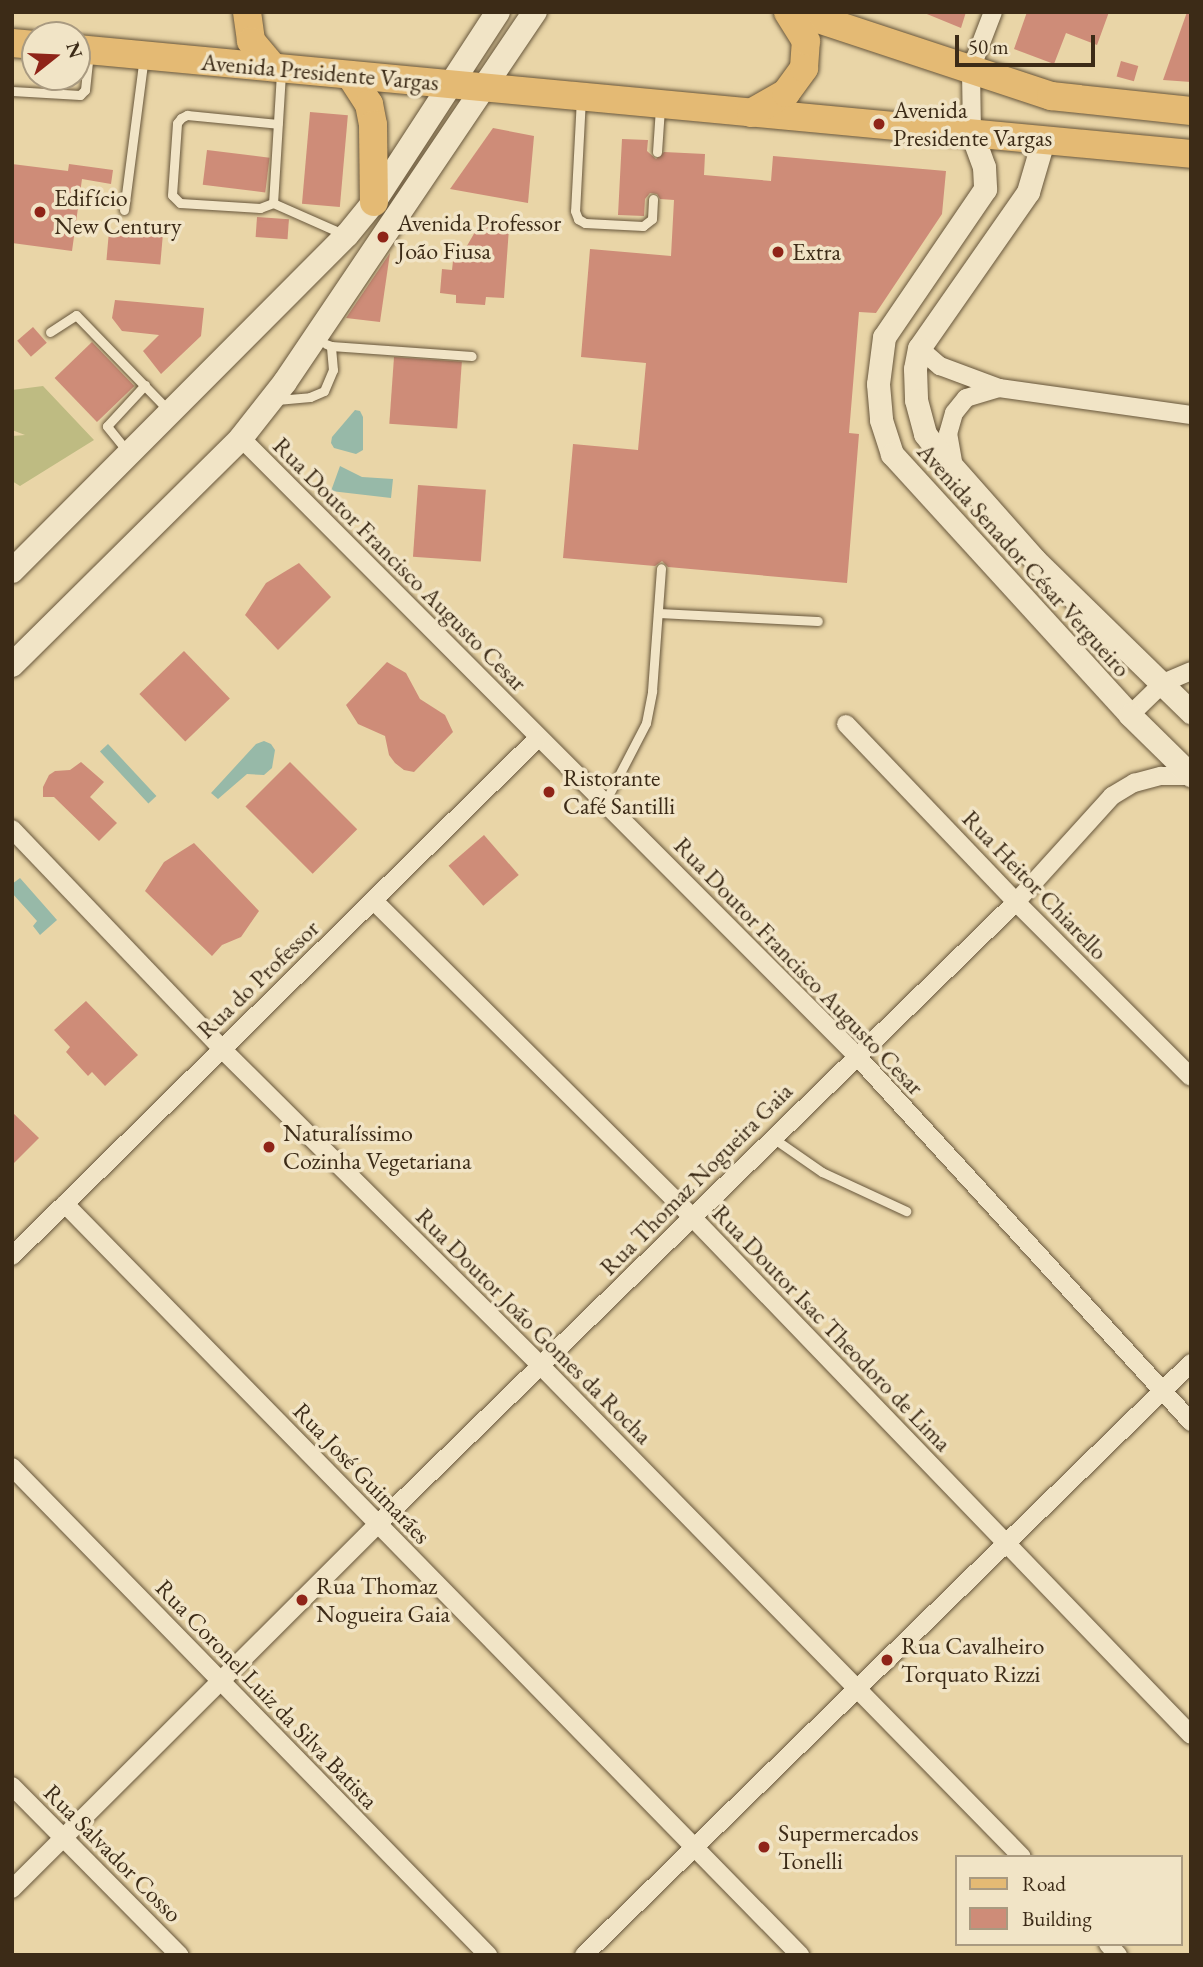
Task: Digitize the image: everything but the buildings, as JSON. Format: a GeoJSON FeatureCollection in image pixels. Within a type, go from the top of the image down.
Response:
{"type":"FeatureCollection","features":[{"type":"Feature","properties":{"kind":"main road"},"geometry":{"type":"LineString","coordinates":[[247,12],[251,41],[278,68]]}},
{"type":"Feature","properties":{"kind":"main road"},"geometry":{"type":"LineString","coordinates":[[12,571],[347,236],[374,202],[498,12]]}},
{"type":"Feature","properties":{"kind":"main road"},"geometry":{"type":"LineString","coordinates":[[12,665],[241,438],[270,400],[323,342],[535,12]]}},
{"type":"Feature","properties":{"kind":"main road"},"geometry":{"type":"LineString","coordinates":[[751,113],[786,93],[804,68],[806,41],[788,12]]}},
{"type":"Feature","properties":{"kind":"main road"},"geometry":{"type":"LineString","coordinates":[[797,12],[1051,96],[1191,111]]}},
{"type":"Feature","properties":{"kind":"main road","name":"Avenida Presidente Vargas"},"geometry":{"type":"LineString","coordinates":[[91,51],[1191,153]]}},
{"type":"Feature","properties":{"kind":"main road"},"geometry":{"type":"LineString","coordinates":[[350,75],[369,104],[373,125],[376,169],[374,202]]}},
{"type":"Feature","properties":{"kind":"street"},"geometry":{"type":"LineString","coordinates":[[972,134],[971,69],[992,12]]}},
{"type":"Feature","properties":{"kind":"street","name":"Avenida Senador César Vergueiro"},"geometry":{"type":"LineString","coordinates":[[972,134],[984,167],[985,189],[909,296],[884,337],[878,384],[881,420],[892,454],[1130,715],[1191,775]]}},
{"type":"Feature","properties":{"kind":"street","name":"Avenida Senador César Vergueiro"},"geometry":{"type":"LineString","coordinates":[[1043,141],[1028,192],[919,348],[915,369],[916,400],[925,433],[1035,560],[1191,712]]}},
{"type":"Feature","properties":{"kind":"street"},"geometry":{"type":"LineString","coordinates":[[909,296],[939,319]]}},
{"type":"Feature","properties":{"kind":"street"},"geometry":{"type":"LineString","coordinates":[[919,348],[940,366],[999,387],[1191,415]]}},
{"type":"Feature","properties":{"kind":"street"},"geometry":{"type":"LineString","coordinates":[[954,467],[948,434],[954,413],[966,398],[999,387]]}},
{"type":"Feature","properties":{"kind":"street","name":"Rua Doutor Francisco Augusto Cesar"},"geometry":{"type":"LineString","coordinates":[[241,438],[856,1055],[1161,1393],[1191,1422]]}},
{"type":"Feature","properties":{"kind":"street"},"geometry":{"type":"LineString","coordinates":[[1009,585],[1035,560]]}},
{"type":"Feature","properties":{"kind":"street"},"geometry":{"type":"LineString","coordinates":[[1130,715],[1163,683],[1191,671]]}},
{"type":"Feature","properties":{"kind":"street","name":"Rua Heitor Chiarello"},"geometry":{"type":"LineString","coordinates":[[846,724],[1016,902],[1191,1077]]}},
{"type":"Feature","properties":{"kind":"street","name":"Rua do Professor"},"geometry":{"type":"LineString","coordinates":[[12,1256],[538,738]]}},
{"type":"Feature","properties":{"kind":"street","name":"Rua Thomaz Nogueira Gaia"},"geometry":{"type":"LineString","coordinates":[[12,1889],[378,1524],[856,1055],[1016,902],[1112,796],[1134,783],[1161,776],[1191,775]]}},
{"type":"Feature","properties":{"kind":"street","name":"Rua Doutor João Gomes da Rocha"},"geometry":{"type":"LineString","coordinates":[[12,829],[222,1049],[541,1366],[1020,1855]]}},
{"type":"Feature","properties":{"kind":"street","name":"Rua Doutor Isac Theodoro de Lima"},"geometry":{"type":"LineString","coordinates":[[374,901],[692,1217],[1191,1735]]}},
{"type":"Feature","properties":{"kind":"street","name":"Rua José Guimarães"},"geometry":{"type":"LineString","coordinates":[[65,1204],[800,1955]]}},
{"type":"Feature","properties":{"kind":"street"},"geometry":{"type":"LineString","coordinates":[[584,1955],[1191,1363]]}},
{"type":"Feature","properties":{"kind":"street","name":"Rua Coronel Luiz da Silva Batista"},"geometry":{"type":"LineString","coordinates":[[12,1467],[488,1955]]}},
{"type":"Feature","properties":{"kind":"street","name":"Rua Salvador Cosso"},"geometry":{"type":"LineString","coordinates":[[12,1786],[179,1955]]}},
{"type":"Feature","properties":{"kind":"lane"},"geometry":{"type":"LineString","coordinates":[[124,210],[144,55]]}},
{"type":"Feature","properties":{"kind":"lane"},"geometry":{"type":"LineString","coordinates":[[273,203],[278,68]]}},
{"type":"Feature","properties":{"kind":"lane"},"geometry":{"type":"LineString","coordinates":[[12,91],[80,95],[84,91]]}},
{"type":"Feature","properties":{"kind":"lane"},"geometry":{"type":"LineString","coordinates":[[581,97],[575,211],[578,219],[585,223],[643,226],[652,219],[653,199]]}},
{"type":"Feature","properties":{"kind":"lane"},"geometry":{"type":"LineString","coordinates":[[657,152],[660,104]]}},
{"type":"Feature","properties":{"kind":"lane"},"geometry":{"type":"LineString","coordinates":[[278,124],[187,115],[180,118],[177,123],[172,195],[180,203],[260,208],[273,203],[347,236]]}},
{"type":"Feature","properties":{"kind":"lane"},"geometry":{"type":"LineString","coordinates":[[50,332],[76,315],[171,412]]}},
{"type":"Feature","properties":{"kind":"lane"},"geometry":{"type":"LineString","coordinates":[[270,400],[310,397],[324,391],[333,370],[323,342],[472,356]]}},
{"type":"Feature","properties":{"kind":"lane"},"geometry":{"type":"LineString","coordinates":[[129,453],[107,426],[145,386]]}},
{"type":"Feature","properties":{"kind":"lane"},"geometry":{"type":"LineString","coordinates":[[604,804],[646,723],[652,691],[661,568]]}},
{"type":"Feature","properties":{"kind":"lane"},"geometry":{"type":"LineString","coordinates":[[658,613],[818,621]]}},
{"type":"Feature","properties":{"kind":"lane"},"geometry":{"type":"LineString","coordinates":[[772,1138],[850,1187],[906,1211]]}},
{"type":"Feature","properties":{"kind":"shaded area"},"geometry":{"type":"Polygon","coordinates":[[[43,386],[94,440],[20,486],[12,481],[12,436],[25,435],[12,430],[12,390],[43,386]]]}},
{"type":"Feature","properties":{"kind":"shaded area"},"geometry":{"type":"Polygon","coordinates":[[[355,410],[360,411],[363,417],[363,450],[356,454],[334,448],[331,443],[332,437],[355,410]]]}},
{"type":"Feature","properties":{"kind":"shaded area"},"geometry":{"type":"Polygon","coordinates":[[[340,466],[362,477],[393,479],[391,498],[331,491],[340,466]]]}},
{"type":"Feature","properties":{"kind":"shaded area"},"geometry":{"type":"Polygon","coordinates":[[[264,741],[271,744],[275,750],[272,768],[264,775],[247,774],[218,799],[211,793],[256,744],[264,741]]]}},
{"type":"Feature","properties":{"kind":"shaded area"},"geometry":{"type":"Polygon","coordinates":[[[108,744],[156,796],[148,803],[100,752],[108,744]]]}},
{"type":"Feature","properties":{"kind":"shaded area"},"geometry":{"type":"Polygon","coordinates":[[[20,878],[57,920],[40,935],[33,926],[37,921],[12,893],[12,884],[20,878]]]}},
{"type":"Feature","properties":{"kind":"place","name":"Avenida Presidente Vargas"},"geometry":{"type":"Point","coordinates":[879,124]}},
{"type":"Feature","properties":{"kind":"place","name":"Edifício New Century"},"geometry":{"type":"Point","coordinates":[40,212]}},
{"type":"Feature","properties":{"kind":"place","name":"Avenida Professor João Fiusa"},"geometry":{"type":"Point","coordinates":[383,237]}},
{"type":"Feature","properties":{"kind":"place","name":"Extra"},"geometry":{"type":"Point","coordinates":[778,252]}},
{"type":"Feature","properties":{"kind":"place","name":"Ristorante Café Santilli"},"geometry":{"type":"Point","coordinates":[549,792]}},
{"type":"Feature","properties":{"kind":"place","name":"Naturalíssimo Cozinha Vegetariana"},"geometry":{"type":"Point","coordinates":[269,1147]}},
{"type":"Feature","properties":{"kind":"place","name":"Rua Thomaz Nogueira Gaia"},"geometry":{"type":"Point","coordinates":[302,1600]}},
{"type":"Feature","properties":{"kind":"place","name":"Rua Cavalheiro Torquato Rizzi"},"geometry":{"type":"Point","coordinates":[887,1660]}},
{"type":"Feature","properties":{"kind":"place","name":"Supermercados Tonelli"},"geometry":{"type":"Point","coordinates":[764,1847]}}]}
